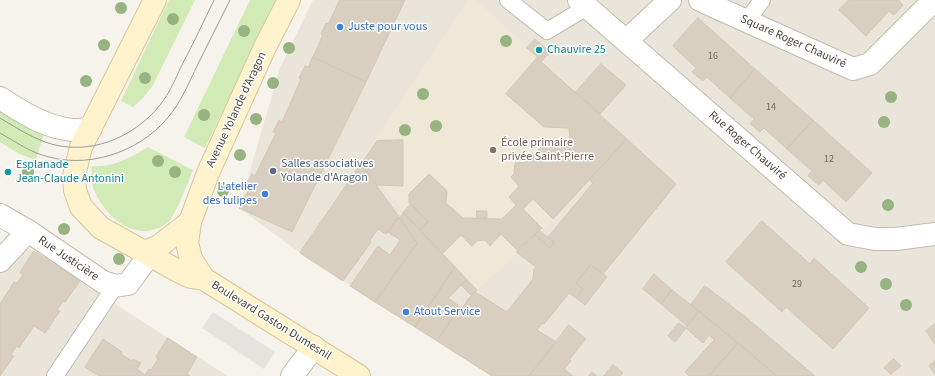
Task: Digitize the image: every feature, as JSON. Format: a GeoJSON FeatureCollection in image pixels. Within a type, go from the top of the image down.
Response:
{"type":"FeatureCollection","features":[{"type":"Feature","properties":{"kind":"main road"},"geometry":{"type":"LineString","coordinates":[[82,129],[155,0]]}},
{"type":"Feature","properties":{"kind":"main road","name":"Avenue Yolande d’Aragon"},"geometry":{"type":"LineString","coordinates":[[190,222],[211,167],[265,47],[289,0]]}},
{"type":"Feature","properties":{"kind":"main road","name":"Boulevard Gaston Dumesnil"},"geometry":{"type":"LineString","coordinates":[[82,129],[81,147],[74,176],[75,190],[81,207],[101,228],[192,277],[204,278]]}},
{"type":"Feature","properties":{"kind":"main road"},"geometry":{"type":"LineString","coordinates":[[147,252],[159,246],[190,222]]}},
{"type":"Feature","properties":{"kind":"main road","name":"Boulevard Gaston Dumesnil"},"geometry":{"type":"LineString","coordinates":[[190,222],[187,243],[191,259],[204,278],[359,376]]}},
{"type":"Feature","properties":{"kind":"street"},"geometry":{"type":"LineString","coordinates":[[626,41],[670,0]]}},
{"type":"Feature","properties":{"kind":"street","name":"Square Roger Chauviré"},"geometry":{"type":"LineString","coordinates":[[700,0],[854,69],[870,64],[934,0]]}},
{"type":"Feature","properties":{"kind":"street","name":"Rue Roger Chauviré"},"geometry":{"type":"LineString","coordinates":[[583,4],[848,234],[882,239],[896,239],[935,234]]}},
{"type":"Feature","properties":{"kind":"street"},"geometry":{"type":"LineString","coordinates":[[0,98],[26,115],[41,122],[82,129]]}},
{"type":"Feature","properties":{"kind":"street","name":"Rue Justicière"},"geometry":{"type":"LineString","coordinates":[[0,215],[28,231],[103,282],[116,286]]}},
{"type":"Feature","properties":{"kind":"street"},"geometry":{"type":"LineString","coordinates":[[0,261],[28,231]]}},
{"type":"Feature","properties":{"kind":"street"},"geometry":{"type":"LineString","coordinates":[[116,286],[128,284],[147,252]]}},
{"type":"Feature","properties":{"kind":"street"},"geometry":{"type":"LineString","coordinates":[[292,376],[314,347]]}},
{"type":"Feature","properties":{"kind":"lane"},"geometry":{"type":"LineString","coordinates":[[508,0],[547,31],[583,4]]}},
{"type":"Feature","properties":{"kind":"lane"},"geometry":{"type":"LineString","coordinates":[[747,21],[762,0]]}},
{"type":"Feature","properties":{"kind":"lane"},"geometry":{"type":"LineString","coordinates":[[55,376],[116,286]]}},
{"type":"Feature","properties":{"kind":"shaded area"},"geometry":{"type":"Polygon","coordinates":[[[313,0],[935,0],[935,376],[492,376],[300,253],[239,208],[280,68],[313,0]]]}},
{"type":"Feature","properties":{"kind":"shaded area","name":"École primaire privée Saint-Pierre"},"geometry":{"type":"Polygon","coordinates":[[[468,0],[476,0],[628,138],[552,221],[478,290],[403,211],[361,162],[468,0]]]}},
{"type":"Feature","properties":{"kind":"shaded area"},"geometry":{"type":"Polygon","coordinates":[[[24,245],[228,376],[0,376],[0,269],[24,245]]]}},
{"type":"Feature","properties":{"kind":"shaded area"},"geometry":{"type":"Polygon","coordinates":[[[213,312],[275,352],[264,369],[202,328],[213,312]]]}},
{"type":"Feature","properties":{"kind":"green space"},"geometry":{"type":"Polygon","coordinates":[[[169,0],[195,0],[153,85],[144,97],[133,107],[121,101],[169,0]]]}},
{"type":"Feature","properties":{"kind":"green space"},"geometry":{"type":"Polygon","coordinates":[[[250,0],[276,0],[205,148],[184,137],[250,0]]]}},
{"type":"Feature","properties":{"kind":"green space"},"geometry":{"type":"Polygon","coordinates":[[[0,110],[31,129],[44,133],[36,160],[19,154],[0,142],[0,110]]]}},
{"type":"Feature","properties":{"kind":"green space"},"geometry":{"type":"Polygon","coordinates":[[[148,147],[193,170],[182,197],[171,218],[167,223],[157,229],[145,231],[135,230],[126,226],[117,221],[109,213],[97,196],[92,184],[91,174],[92,166],[114,164],[148,147]]]}},
{"type":"Feature","properties":{"kind":"building"},"geometry":{"type":"Polygon","coordinates":[[[340,0],[405,0],[366,82],[313,57],[323,35],[321,34],[326,23],[328,24],[340,0]]]}},
{"type":"Feature","properties":{"kind":"building"},"geometry":{"type":"Polygon","coordinates":[[[849,0],[900,0],[899,1],[903,5],[894,15],[889,11],[866,36],[839,10],[849,0]]]}},
{"type":"Feature","properties":{"kind":"building"},"geometry":{"type":"Polygon","coordinates":[[[698,18],[755,69],[730,98],[707,77],[703,81],[692,72],[696,68],[673,46],[698,18]]]}},
{"type":"Feature","properties":{"kind":"building","name":"Chauvire 25"},"geometry":{"type":"Polygon","coordinates":[[[535,39],[550,52],[542,61],[527,48],[535,39]]]}},
{"type":"Feature","properties":{"kind":"building"},"geometry":{"type":"Polygon","coordinates":[[[313,57],[366,82],[292,232],[239,208],[250,188],[246,186],[252,174],[255,176],[276,133],[273,132],[279,120],[282,122],[301,79],[299,78],[305,66],[308,67],[313,57]]]}},
{"type":"Feature","properties":{"kind":"building"},"geometry":{"type":"Polygon","coordinates":[[[537,58],[627,139],[553,219],[533,199],[523,209],[542,228],[517,250],[501,234],[490,246],[485,240],[477,241],[472,246],[461,235],[442,254],[420,230],[428,221],[409,203],[409,194],[429,174],[447,191],[446,203],[463,218],[502,219],[516,205],[509,197],[519,186],[511,177],[514,174],[515,163],[527,162],[543,145],[570,146],[569,128],[544,127],[506,94],[537,58]]]}},
{"type":"Feature","properties":{"kind":"building"},"geometry":{"type":"Polygon","coordinates":[[[601,64],[626,85],[600,114],[576,92],[601,64]]]}},
{"type":"Feature","properties":{"kind":"building"},"geometry":{"type":"Polygon","coordinates":[[[755,69],[813,120],[787,149],[764,128],[760,132],[750,124],[754,119],[730,98],[755,69]]]}},
{"type":"Feature","properties":{"kind":"building"},"geometry":{"type":"Polygon","coordinates":[[[813,120],[872,173],[846,202],[823,180],[819,185],[808,176],[812,171],[787,149],[813,120]]]}},
{"type":"Feature","properties":{"kind":"building"},"geometry":{"type":"Polygon","coordinates":[[[627,139],[676,184],[603,274],[591,265],[576,283],[583,289],[576,298],[569,293],[544,324],[542,323],[537,330],[556,342],[529,376],[492,376],[437,341],[455,314],[458,316],[468,299],[475,292],[507,312],[533,279],[534,269],[536,267],[516,252],[535,235],[550,248],[554,242],[548,237],[593,183],[590,180],[627,139]]]}},
{"type":"Feature","properties":{"kind":"building"},"geometry":{"type":"Polygon","coordinates":[[[403,140],[403,186],[377,185],[361,164],[377,141],[403,140]]]}},
{"type":"Feature","properties":{"kind":"building"},"geometry":{"type":"Polygon","coordinates":[[[361,164],[399,217],[386,234],[378,229],[370,240],[371,242],[343,281],[300,253],[361,164]]]}},
{"type":"Feature","properties":{"kind":"building"},"geometry":{"type":"Polygon","coordinates":[[[411,204],[428,221],[420,230],[403,213],[411,204]]]}},
{"type":"Feature","properties":{"kind":"building"},"geometry":{"type":"Polygon","coordinates":[[[477,211],[487,211],[487,218],[477,219],[477,211]]]}},
{"type":"Feature","properties":{"kind":"building"},"geometry":{"type":"Polygon","coordinates":[[[404,213],[455,267],[415,327],[375,302],[417,243],[400,218],[404,213]]]}},
{"type":"Feature","properties":{"kind":"building"},"geometry":{"type":"Polygon","coordinates":[[[399,217],[417,243],[375,302],[350,286],[378,246],[390,255],[400,240],[388,232],[399,217]]]}},
{"type":"Feature","properties":{"kind":"building"},"geometry":{"type":"Polygon","coordinates":[[[762,221],[810,264],[814,258],[869,308],[833,349],[786,307],[782,312],[726,262],[762,221]]]}},
{"type":"Feature","properties":{"kind":"building"},"geometry":{"type":"Polygon","coordinates":[[[540,231],[554,242],[550,248],[535,235],[540,231]]]}},
{"type":"Feature","properties":{"kind":"building"},"geometry":{"type":"Polygon","coordinates":[[[34,251],[80,281],[65,302],[63,301],[57,310],[60,311],[45,333],[34,326],[19,348],[17,346],[11,354],[14,356],[0,376],[0,304],[14,282],[17,283],[23,275],[20,273],[34,251]]]}},
{"type":"Feature","properties":{"kind":"building"},"geometry":{"type":"Polygon","coordinates":[[[591,265],[607,277],[585,305],[576,298],[583,289],[576,283],[591,265]]]}},
{"type":"Feature","properties":{"kind":"building"},"geometry":{"type":"Polygon","coordinates":[[[455,267],[467,280],[448,298],[462,308],[458,316],[455,314],[437,341],[415,327],[455,267]]]}},
{"type":"Feature","properties":{"kind":"building"},"geometry":{"type":"Polygon","coordinates":[[[654,274],[672,290],[661,304],[643,289],[654,274]]]}},
{"type":"Feature","properties":{"kind":"building"},"geometry":{"type":"Polygon","coordinates":[[[467,280],[477,290],[471,295],[461,285],[467,280]]]}},
{"type":"Feature","properties":{"kind":"building"},"geometry":{"type":"Polygon","coordinates":[[[705,286],[747,318],[815,376],[777,376],[691,305],[705,286]]]}},
{"type":"Feature","properties":{"kind":"building"},"geometry":{"type":"Polygon","coordinates":[[[672,290],[699,311],[687,326],[661,304],[672,290]]]}},
{"type":"Feature","properties":{"kind":"building"},"geometry":{"type":"Polygon","coordinates":[[[699,311],[738,343],[709,376],[689,376],[685,372],[714,340],[709,335],[703,343],[686,328],[699,311]]]}},
{"type":"Feature","properties":{"kind":"building"},"geometry":{"type":"Polygon","coordinates":[[[679,323],[686,328],[675,342],[668,336],[679,323]]]}},
{"type":"Feature","properties":{"kind":"building"},"geometry":{"type":"Polygon","coordinates":[[[935,324],[935,344],[926,331],[935,324]]]}},
{"type":"Feature","properties":{"kind":"building"},"geometry":{"type":"Polygon","coordinates":[[[569,325],[586,339],[569,360],[571,361],[564,369],[573,376],[529,376],[569,325]]]}},
{"type":"Feature","properties":{"kind":"building"},"geometry":{"type":"Polygon","coordinates":[[[168,338],[197,357],[187,374],[190,376],[99,376],[85,367],[103,339],[132,361],[133,359],[141,363],[137,369],[145,375],[149,369],[151,370],[158,359],[156,357],[168,338]]]}},
{"type":"Feature","properties":{"kind":"building"},"geometry":{"type":"Polygon","coordinates":[[[738,343],[777,376],[709,376],[738,343]]]}},
{"type":"Feature","properties":{"kind":"building"},"geometry":{"type":"Polygon","coordinates":[[[894,359],[901,366],[891,374],[884,368],[894,359]]]}},
{"type":"Feature","properties":{"kind":"building"},"geometry":{"type":"Polygon","coordinates":[[[935,361],[935,374],[929,366],[935,361]]]}},
{"type":"Feature","properties":{"kind":"building"},"geometry":{"type":"Polygon","coordinates":[[[613,365],[623,373],[620,376],[604,376],[613,365]]]}},
{"type":"Feature","properties":{"kind":"building"},"geometry":{"type":"Polygon","coordinates":[[[592,372],[597,376],[589,376],[592,372]]]}},
{"type":"Feature","properties":{"kind":"tram line"},"geometry":{"type":"LineString","coordinates":[[0,118],[33,137],[61,146],[93,146],[123,136],[149,117],[164,100],[173,85],[214,0]]}},
{"type":"Feature","properties":{"kind":"tram line"},"geometry":{"type":"LineString","coordinates":[[0,133],[36,153],[66,160],[101,158],[118,153],[134,145],[149,136],[162,124],[177,106],[230,0]]}},
{"type":"Feature","properties":{"kind":"place","name":"Juste pour vous"},"geometry":{"type":"Point","coordinates":[340,27]}},
{"type":"Feature","properties":{"kind":"place","name":"Chauvire 25"},"geometry":{"type":"Point","coordinates":[539,50]}},
{"type":"Feature","properties":{"kind":"place","name":"École primaire privée Saint-Pierre"},"geometry":{"type":"Point","coordinates":[493,150]}},
{"type":"Feature","properties":{"kind":"place","name":"Salles associatives Yolande d'Aragon"},"geometry":{"type":"Point","coordinates":[273,171]}},
{"type":"Feature","properties":{"kind":"place","name":"Esplanade Jean-Claude Antonini"},"geometry":{"type":"Point","coordinates":[8,172]}},
{"type":"Feature","properties":{"kind":"place","name":"L'atelier des tulipes"},"geometry":{"type":"Point","coordinates":[265,194]}},
{"type":"Feature","properties":{"kind":"place","name":"Atout Service"},"geometry":{"type":"Point","coordinates":[406,312]}}]}
